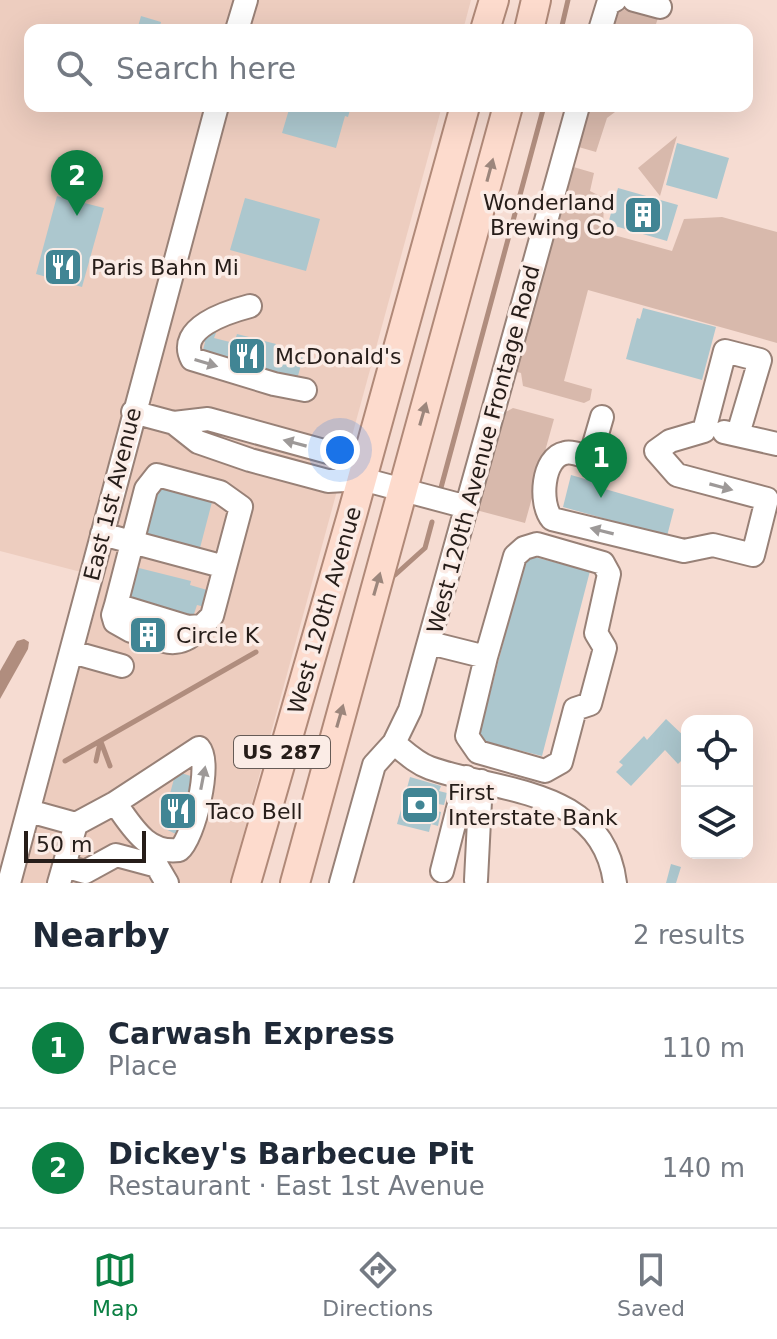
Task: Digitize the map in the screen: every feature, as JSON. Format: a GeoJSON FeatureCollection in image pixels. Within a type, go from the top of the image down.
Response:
{"type":"FeatureCollection","features":[{"type":"Feature","properties":{"kind":"main road"},"geometry":{"type":"LineString","coordinates":[[487,24],[494,0]]}},
{"type":"Feature","properties":{"kind":"main road"},"geometry":{"type":"LineString","coordinates":[[530,24],[536,0]]}},
{"type":"Feature","properties":{"kind":"main road","name":"West 120th Avenue"},"geometry":{"type":"LineString","coordinates":[[248,879],[463,112]]}},
{"type":"Feature","properties":{"kind":"main road","name":"West 120th Avenue"},"geometry":{"type":"LineString","coordinates":[[295,883],[413,492],[507,112]]}},
{"type":"Feature","properties":{"kind":"street"},"geometry":{"type":"LineString","coordinates":[[239,24],[246,0]]}},
{"type":"Feature","properties":{"kind":"street"},"geometry":{"type":"LineString","coordinates":[[602,24],[608,4],[615,0]]}},
{"type":"Feature","properties":{"kind":"street"},"geometry":{"type":"LineString","coordinates":[[634,0],[660,7]]}},
{"type":"Feature","properties":{"kind":"street","name":"East 1st Avenue"},"geometry":{"type":"LineString","coordinates":[[9,883],[215,112]]}},
{"type":"Feature","properties":{"kind":"street","name":"West 120th Avenue Frontage Road"},"geometry":{"type":"LineString","coordinates":[[341,883],[374,765],[394,743],[410,710],[430,643],[458,505],[576,112]]}},
{"type":"Feature","properties":{"kind":"street"},"geometry":{"type":"LineString","coordinates":[[241,309],[196,330],[190,337],[188,350],[192,359],[274,384],[305,390]]}},
{"type":"Feature","properties":{"kind":"street"},"geometry":{"type":"LineString","coordinates":[[704,431],[725,351],[760,360],[738,434]]}},
{"type":"Feature","properties":{"kind":"street"},"geometry":{"type":"LineString","coordinates":[[133,412],[174,423],[198,442],[250,460],[328,481],[362,479],[458,505]]}},
{"type":"Feature","properties":{"kind":"street"},"geometry":{"type":"LineString","coordinates":[[602,417],[590,458],[567,452],[557,456],[551,465],[543,493],[547,513],[552,519],[684,551],[713,545],[753,555],[767,499],[677,475],[656,451],[670,441],[704,431],[738,434],[777,444]]}},
{"type":"Feature","properties":{"kind":"street"},"geometry":{"type":"LineString","coordinates":[[131,631],[115,622],[113,615],[146,489],[157,475],[220,492],[241,507],[212,616],[185,640],[174,643],[164,641]]}},
{"type":"Feature","properties":{"kind":"street"},"geometry":{"type":"LineString","coordinates":[[115,480],[146,489]]}},
{"type":"Feature","properties":{"kind":"street"},"geometry":{"type":"LineString","coordinates":[[102,534],[225,567]]}},
{"type":"Feature","properties":{"kind":"street"},"geometry":{"type":"LineString","coordinates":[[537,544],[603,563],[609,574],[596,633],[605,648],[590,704],[575,709],[561,762],[545,771],[478,752],[467,736],[486,657],[515,556],[524,548],[537,544]]}},
{"type":"Feature","properties":{"kind":"street"},"geometry":{"type":"LineString","coordinates":[[116,605],[188,627],[202,626]]}},
{"type":"Feature","properties":{"kind":"street"},"geometry":{"type":"LineString","coordinates":[[430,643],[486,657]]}},
{"type":"Feature","properties":{"kind":"street"},"geometry":{"type":"LineString","coordinates":[[72,652],[122,666]]}},
{"type":"Feature","properties":{"kind":"street"},"geometry":{"type":"LineString","coordinates":[[394,743],[429,768],[531,793],[584,821],[612,862],[615,883]]}},
{"type":"Feature","properties":{"kind":"street"},"geometry":{"type":"LineString","coordinates":[[29,811],[76,824],[115,803],[199,748],[205,759],[204,777],[183,848],[170,850],[145,843],[115,803]]}},
{"type":"Feature","properties":{"kind":"street"},"geometry":{"type":"LineString","coordinates":[[442,871],[473,779]]}},
{"type":"Feature","properties":{"kind":"street"},"geometry":{"type":"LineString","coordinates":[[473,779],[476,880]]}},
{"type":"Feature","properties":{"kind":"street"},"geometry":{"type":"LineString","coordinates":[[76,824],[61,875],[85,872],[116,855],[162,874]]}},
{"type":"Feature","properties":{"kind":"shaded area"},"geometry":{"type":"Polygon","coordinates":[[[0,0],[471,0],[465,24],[24,24],[24,112],[440,112],[230,883],[22,883],[104,578],[0,551],[0,0]]]}},
{"type":"Feature","properties":{"kind":"shaded area"},"geometry":{"type":"Polygon","coordinates":[[[625,9],[658,18],[656,24],[609,24],[611,18],[625,9]]]}},
{"type":"Feature","properties":{"kind":"shaded area"},"geometry":{"type":"Polygon","coordinates":[[[584,112],[615,112],[607,118],[596,152],[575,146],[584,112]]]}},
{"type":"Feature","properties":{"kind":"shaded area"},"geometry":{"type":"Polygon","coordinates":[[[677,136],[660,196],[638,168],[677,136]]]}},
{"type":"Feature","properties":{"kind":"shaded area"},"geometry":{"type":"Polygon","coordinates":[[[570,166],[594,173],[590,191],[604,198],[603,232],[672,251],[684,219],[722,217],[777,232],[777,343],[588,290],[564,381],[592,389],[590,400],[584,403],[523,386],[521,373],[513,371],[570,166]]]}},
{"type":"Feature","properties":{"kind":"shaded area"},"geometry":{"type":"Polygon","coordinates":[[[513,408],[554,419],[525,523],[476,510],[502,414],[513,408]]]}},
{"type":"Feature","properties":{"kind":"shaded area"},"geometry":{"type":"Polygon","coordinates":[[[24,639],[29,642],[28,649],[0,699],[0,671],[17,641],[24,639]]]}},
{"type":"Feature","properties":{"kind":"building"},"geometry":{"type":"Polygon","coordinates":[[[141,16],[161,22],[160,24],[139,24],[141,16]]]}},
{"type":"Feature","properties":{"kind":"building"},"geometry":{"type":"Polygon","coordinates":[[[288,112],[349,112],[348,117],[345,116],[336,148],[282,133],[288,112]]]}},
{"type":"Feature","properties":{"kind":"building"},"geometry":{"type":"Polygon","coordinates":[[[677,143],[729,158],[717,199],[666,185],[677,143]]]}},
{"type":"Feature","properties":{"kind":"building","name":"Wonderland Brewing Co"},"geometry":{"type":"Polygon","coordinates":[[[618,188],[678,205],[667,241],[608,224],[618,188]]]}},
{"type":"Feature","properties":{"kind":"building"},"geometry":{"type":"Polygon","coordinates":[[[57,196],[104,208],[82,287],[36,274],[57,196]]]}},
{"type":"Feature","properties":{"kind":"building"},"geometry":{"type":"Polygon","coordinates":[[[245,198],[320,219],[306,271],[230,250],[245,198]]]}},
{"type":"Feature","properties":{"kind":"building"},"geometry":{"type":"Polygon","coordinates":[[[643,308],[716,327],[702,380],[626,359],[637,318],[640,319],[643,308]]]}},
{"type":"Feature","properties":{"kind":"building","name":"McDonald's"},"geometry":{"type":"Polygon","coordinates":[[[209,331],[216,333],[214,338],[234,343],[237,334],[304,354],[296,383],[223,369],[198,349],[203,350],[205,342],[200,341],[209,331]]]}},
{"type":"Feature","properties":{"kind":"building"},"geometry":{"type":"Polygon","coordinates":[[[571,475],[606,485],[605,489],[674,509],[667,536],[563,507],[571,475]]]}},
{"type":"Feature","properties":{"kind":"building"},"geometry":{"type":"Polygon","coordinates":[[[154,487],[212,502],[200,548],[141,532],[154,487]]]}},
{"type":"Feature","properties":{"kind":"building"},"geometry":{"type":"Polygon","coordinates":[[[526,555],[590,571],[542,756],[478,740],[526,555]]]}},
{"type":"Feature","properties":{"kind":"building","name":"Circle K"},"geometry":{"type":"Polygon","coordinates":[[[135,567],[191,581],[190,585],[214,592],[209,608],[197,605],[193,617],[126,600],[135,567]]]}},
{"type":"Feature","properties":{"kind":"building","name":"Circle K"},"geometry":{"type":"Polygon","coordinates":[[[135,617],[168,626],[162,647],[129,639],[135,617]]]}},
{"type":"Feature","properties":{"kind":"building"},"geometry":{"type":"Polygon","coordinates":[[[666,719],[681,733],[681,761],[678,764],[665,750],[631,786],[616,772],[623,765],[619,762],[644,736],[647,740],[666,719]]]}},
{"type":"Feature","properties":{"kind":"building","name":"Taco Bell"},"geometry":{"type":"Polygon","coordinates":[[[181,773],[194,777],[196,782],[178,835],[161,827],[175,775],[180,776],[181,773]]]}},
{"type":"Feature","properties":{"kind":"building","name":"First Interstate Bank"},"geometry":{"type":"Polygon","coordinates":[[[410,777],[441,786],[439,791],[447,793],[444,805],[438,804],[436,811],[441,812],[438,826],[431,824],[429,832],[397,824],[410,777]]]}},
{"type":"Feature","properties":{"kind":"building"},"geometry":{"type":"Polygon","coordinates":[[[671,864],[681,867],[676,883],[666,883],[671,864]]]}},
{"type":"Feature","properties":{"kind":"waterway"},"geometry":{"type":"LineString","coordinates":[[562,24],[568,0]]}},
{"type":"Feature","properties":{"kind":"waterway"},"geometry":{"type":"LineString","coordinates":[[439,495],[542,112]]}},
{"type":"Feature","properties":{"kind":"waterway"},"geometry":{"type":"LineString","coordinates":[[395,575],[425,548],[432,522]]}},
{"type":"Feature","properties":{"kind":"waterway"},"geometry":{"type":"LineString","coordinates":[[65,761],[256,652]]}},
{"type":"Feature","properties":{"kind":"waterway"},"geometry":{"type":"LineString","coordinates":[[101,742],[110,766]]}},
{"type":"Feature","properties":{"kind":"waterway"},"geometry":{"type":"LineString","coordinates":[[96,761],[100,743]]}},
{"type":"Feature","properties":{"kind":"tunnel"},"geometry":{"type":"LineString","coordinates":[[131,631],[164,641]]}},
{"type":"Feature","properties":{"kind":"place","name":"Wonderland Brewing Co"},"geometry":{"type":"Point","coordinates":[643,215]}},
{"type":"Feature","properties":{"kind":"place","name":"Dickey's Barbecue Pit"},"geometry":{"type":"Point","coordinates":[77,216]}},
{"type":"Feature","properties":{"kind":"place","name":"Paris Bahn Mi"},"geometry":{"type":"Point","coordinates":[63,267]}},
{"type":"Feature","properties":{"kind":"place","name":"McDonald's"},"geometry":{"type":"Point","coordinates":[247,356]}},
{"type":"Feature","properties":{"kind":"place","name":"Carwash Express"},"geometry":{"type":"Point","coordinates":[601,498]}},
{"type":"Feature","properties":{"kind":"place","name":"Circle K"},"geometry":{"type":"Point","coordinates":[148,635]}},
{"type":"Feature","properties":{"kind":"place","name":"First Interstate Bank"},"geometry":{"type":"Point","coordinates":[420,805]}},
{"type":"Feature","properties":{"kind":"place","name":"Taco Bell"},"geometry":{"type":"Point","coordinates":[178,811]}}]}
